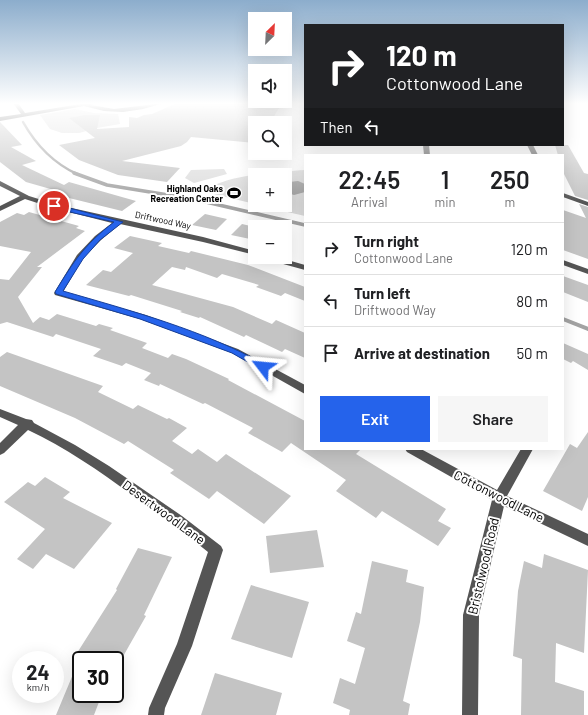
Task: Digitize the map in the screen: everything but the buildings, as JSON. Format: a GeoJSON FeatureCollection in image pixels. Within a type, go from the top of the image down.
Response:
{"type":"FeatureCollection","features":[{"type":"Feature","properties":{"kind":"street","name":"Driftwood Way"},"geometry":{"type":"LineString","coordinates":[[0,183],[26,196],[76,212],[220,242],[248,251]]}},
{"type":"Feature","properties":{"kind":"street"},"geometry":{"type":"LineString","coordinates":[[0,209],[26,196]]}},
{"type":"Feature","properties":{"kind":"street"},"geometry":{"type":"LineString","coordinates":[[564,196],[588,204]]}},
{"type":"Feature","properties":{"kind":"street"},"geometry":{"type":"LineString","coordinates":[[119,222],[98,238],[80,257],[58,292],[143,317],[235,351],[304,389]]}},
{"type":"Feature","properties":{"kind":"street"},"geometry":{"type":"LineString","coordinates":[[564,262],[588,272]]}},
{"type":"Feature","properties":{"kind":"street"},"geometry":{"type":"LineString","coordinates":[[292,264],[304,268]]}},
{"type":"Feature","properties":{"kind":"street","name":"Desertwood Lane"},"geometry":{"type":"LineString","coordinates":[[0,413],[28,424],[91,459],[194,532],[216,550],[184,646],[157,708],[156,715]]}},
{"type":"Feature","properties":{"kind":"street"},"geometry":{"type":"LineString","coordinates":[[0,450],[28,424]]}},
{"type":"Feature","properties":{"kind":"street","name":"Cottonwood Lane"},"geometry":{"type":"LineString","coordinates":[[412,450],[499,498],[588,540]]}},
{"type":"Feature","properties":{"kind":"street","name":"Bristolwood Road"},"geometry":{"type":"LineString","coordinates":[[470,715],[471,615],[499,498],[526,450]]}},
{"type":"Feature","properties":{"kind":"shaded area"},"geometry":{"type":"Polygon","coordinates":[[[224,169],[227,174],[194,183],[185,178],[191,170],[224,169]]]}},
{"type":"Feature","properties":{"kind":"shaded area","name":"Highland Oaks Recreation Center"},"geometry":{"type":"Polygon","coordinates":[[[304,170],[304,216],[288,212],[292,212],[292,171],[304,170]]]}},
{"type":"Feature","properties":{"kind":"shaded area","name":"Highland Oaks Recreation Center"},"geometry":{"type":"Polygon","coordinates":[[[248,176],[248,202],[205,192],[224,181],[248,176]]]}},
{"type":"Feature","properties":{"kind":"shaded area"},"geometry":{"type":"Polygon","coordinates":[[[298,181],[304,184],[304,192],[292,194],[292,182],[298,181]]]}},
{"type":"Feature","properties":{"kind":"waterway"},"geometry":{"type":"LineString","coordinates":[[33,136],[39,146],[53,159],[68,170],[77,174]]}},
{"type":"Feature","properties":{"kind":"waterway"},"geometry":{"type":"LineString","coordinates":[[74,173],[107,185],[193,199],[304,225]]}},
{"type":"Feature","properties":{"kind":"waterway"},"geometry":{"type":"LineString","coordinates":[[564,319],[588,329]]}},
{"type":"Feature","properties":{"kind":"place","name":"Highland Oaks Recreation Center"},"geometry":{"type":"Point","coordinates":[234,193]}},
{"type":"Feature","properties":{"kind":"route"},"geometry":{"type":"LineString","coordinates":[[54,206],[119,222],[98,238],[80,257],[58,292],[143,317],[235,351],[263,367]]}}]}
